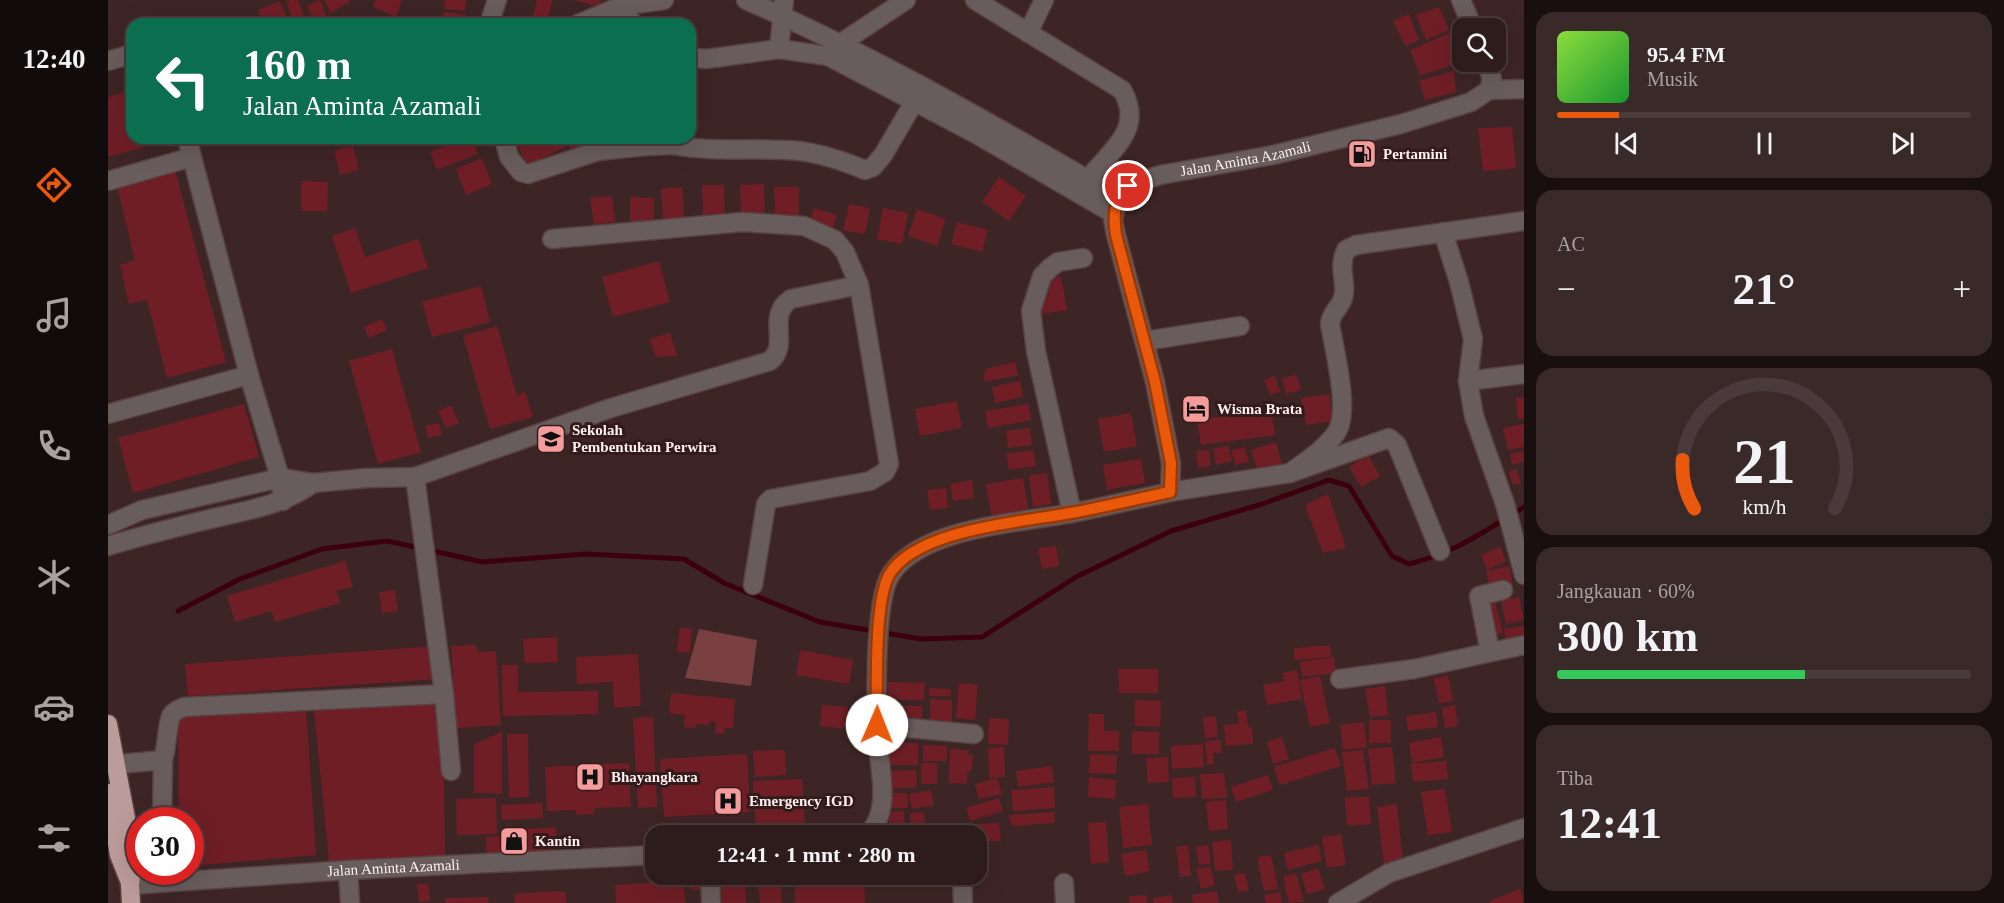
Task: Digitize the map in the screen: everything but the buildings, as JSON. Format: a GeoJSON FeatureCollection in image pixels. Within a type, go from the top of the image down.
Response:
{"type":"FeatureCollection","features":[{"type":"Feature","properties":{"kind":"highway"},"geometry":{"type":"LineString","coordinates":[[108,724],[112,765],[133,855],[130,894]]}},
{"type":"Feature","properties":{"kind":"highway"},"geometry":{"type":"LineString","coordinates":[[108,793],[111,825],[130,894]]}},
{"type":"Feature","properties":{"kind":"street"},"geometry":{"type":"LineString","coordinates":[[491,18],[497,0]]}},
{"type":"Feature","properties":{"kind":"street"},"geometry":{"type":"LineString","coordinates":[[590,18],[621,3],[664,0]]}},
{"type":"Feature","properties":{"kind":"street"},"geometry":{"type":"LineString","coordinates":[[746,0],[784,9],[835,50],[919,94],[1116,205]]}},
{"type":"Feature","properties":{"kind":"street"},"geometry":{"type":"LineString","coordinates":[[696,58],[706,59],[780,49],[835,50],[906,0]]}},
{"type":"Feature","properties":{"kind":"street"},"geometry":{"type":"LineString","coordinates":[[975,0],[1122,90],[1130,111],[1127,133],[1088,179]]}},
{"type":"Feature","properties":{"kind":"street"},"geometry":{"type":"LineString","coordinates":[[1028,33],[1044,0]]}},
{"type":"Feature","properties":{"kind":"street"},"geometry":{"type":"LineString","coordinates":[[1461,0],[1469,18]]}},
{"type":"Feature","properties":{"kind":"street"},"geometry":{"type":"LineString","coordinates":[[621,3],[630,18]]}},
{"type":"Feature","properties":{"kind":"street"},"geometry":{"type":"LineString","coordinates":[[780,49],[784,9]]}},
{"type":"Feature","properties":{"kind":"street"},"geometry":{"type":"LineString","coordinates":[[108,61],[126,56]]}},
{"type":"Feature","properties":{"kind":"street"},"geometry":{"type":"LineString","coordinates":[[1490,72],[1492,79],[1489,90],[1524,89]]}},
{"type":"Feature","properties":{"kind":"street","name":"Jalan Aminta Azamali"},"geometry":{"type":"LineString","coordinates":[[1116,205],[1128,186],[1144,180],[1241,162],[1401,124],[1472,102],[1489,90]]}},
{"type":"Feature","properties":{"kind":"street"},"geometry":{"type":"LineString","coordinates":[[678,144],[695,150],[786,150],[812,154],[865,170],[873,167],[883,155],[919,94]]}},
{"type":"Feature","properties":{"kind":"street"},"geometry":{"type":"LineString","coordinates":[[189,144],[249,375],[280,478],[283,501]]}},
{"type":"Feature","properties":{"kind":"street"},"geometry":{"type":"LineString","coordinates":[[506,144],[510,158],[521,172],[528,174],[595,145],[659,144]]}},
{"type":"Feature","properties":{"kind":"street"},"geometry":{"type":"LineString","coordinates":[[108,182],[192,157]]}},
{"type":"Feature","properties":{"kind":"street"},"geometry":{"type":"LineString","coordinates":[[1041,162],[1088,179],[1116,205],[1116,235],[1145,342],[1171,463],[1170,492]]}},
{"type":"Feature","properties":{"kind":"street"},"geometry":{"type":"LineString","coordinates":[[1290,473],[1318,452],[1337,433],[1341,422],[1343,406],[1330,324],[1333,313],[1343,299],[1341,270],[1346,250],[1356,245],[1524,221]]}},
{"type":"Feature","properties":{"kind":"street"},"geometry":{"type":"LineString","coordinates":[[552,239],[743,222],[804,226],[835,240],[845,252],[859,285],[890,464],[885,472],[870,482],[771,499],[766,504],[753,585]]}},
{"type":"Feature","properties":{"kind":"street"},"geometry":{"type":"LineString","coordinates":[[1443,232],[1459,282],[1473,339],[1468,381],[1474,416],[1505,504],[1524,575]]}},
{"type":"Feature","properties":{"kind":"street"},"geometry":{"type":"LineString","coordinates":[[1072,513],[1036,351],[1031,311],[1042,276],[1058,262],[1083,258]]}},
{"type":"Feature","properties":{"kind":"street"},"geometry":{"type":"LineString","coordinates":[[108,525],[142,510],[280,478],[313,483],[367,477],[415,477],[611,408],[770,361],[779,350],[778,318],[783,304],[791,299],[859,285]]}},
{"type":"Feature","properties":{"kind":"street"},"geometry":{"type":"LineString","coordinates":[[1145,342],[1240,326]]}},
{"type":"Feature","properties":{"kind":"street"},"geometry":{"type":"LineString","coordinates":[[1468,381],[1524,374]]}},
{"type":"Feature","properties":{"kind":"street"},"geometry":{"type":"LineString","coordinates":[[108,414],[249,375]]}},
{"type":"Feature","properties":{"kind":"street"},"geometry":{"type":"LineString","coordinates":[[876,825],[882,808],[883,793],[877,725],[881,600],[889,575],[900,562],[917,549],[969,532],[1004,524],[1072,513],[1170,492],[1290,473],[1385,438],[1397,445],[1440,550]]}},
{"type":"Feature","properties":{"kind":"street"},"geometry":{"type":"LineString","coordinates":[[415,477],[444,694],[451,771]]}},
{"type":"Feature","properties":{"kind":"street"},"geometry":{"type":"LineString","coordinates":[[108,546],[157,531],[283,501],[313,483]]}},
{"type":"Feature","properties":{"kind":"street"},"geometry":{"type":"LineString","coordinates":[[1490,652],[1479,596],[1503,590]]}},
{"type":"Feature","properties":{"kind":"street"},"geometry":{"type":"LineString","coordinates":[[1340,679],[1414,669],[1524,645]]}},
{"type":"Feature","properties":{"kind":"street"},"geometry":{"type":"LineString","coordinates":[[162,807],[163,760],[167,749],[171,716],[176,710],[184,707],[444,694]]}},
{"type":"Feature","properties":{"kind":"street"},"geometry":{"type":"LineString","coordinates":[[877,725],[974,734]]}},
{"type":"Feature","properties":{"kind":"street"},"geometry":{"type":"LineString","coordinates":[[112,765],[163,760]]}},
{"type":"Feature","properties":{"kind":"street"},"geometry":{"type":"LineString","coordinates":[[1338,903],[1389,873],[1524,828]]}},
{"type":"Feature","properties":{"kind":"street","name":"Jalan Aminta Azamali"},"geometry":{"type":"LineString","coordinates":[[130,894],[348,870],[645,856]]}},
{"type":"Feature","properties":{"kind":"street"},"geometry":{"type":"LineString","coordinates":[[348,870],[350,903]]}},
{"type":"Feature","properties":{"kind":"street"},"geometry":{"type":"LineString","coordinates":[[1064,883],[1065,903]]}},
{"type":"Feature","properties":{"kind":"street"},"geometry":{"type":"LineString","coordinates":[[711,885],[711,903]]}},
{"type":"Feature","properties":{"kind":"street"},"geometry":{"type":"LineString","coordinates":[[962,885],[963,903]]}},
{"type":"Feature","properties":{"kind":"shaded area"},"geometry":{"type":"Polygon","coordinates":[[[699,629],[757,640],[751,686],[685,678],[699,629]]]}},
{"type":"Feature","properties":{"kind":"waterway"},"geometry":{"type":"LineString","coordinates":[[429,550],[482,562],[586,554],[684,559],[724,583],[820,622],[921,639],[982,637],[1076,577],[1171,531],[1262,504],[1329,480],[1349,486],[1392,556],[1409,564],[1459,546],[1505,519]]}},
{"type":"Feature","properties":{"kind":"waterway"},"geometry":{"type":"LineString","coordinates":[[1513,514],[1524,507]]}},
{"type":"Feature","properties":{"kind":"waterway"},"geometry":{"type":"LineString","coordinates":[[178,611],[240,579],[322,549],[387,541],[420,548]]}},
{"type":"Feature","properties":{"kind":"place","name":"Pertamini"},"geometry":{"type":"Point","coordinates":[1362,154]}},
{"type":"Feature","properties":{"kind":"place","name":"Wisma Brata"},"geometry":{"type":"Point","coordinates":[1196,409]}},
{"type":"Feature","properties":{"kind":"place","name":"Sekolah Pembentukan Perwira"},"geometry":{"type":"Point","coordinates":[551,439]}},
{"type":"Feature","properties":{"kind":"place","name":"Bhayangkara"},"geometry":{"type":"Point","coordinates":[590,777]}},
{"type":"Feature","properties":{"kind":"place","name":"Emergency IGD"},"geometry":{"type":"Point","coordinates":[728,801]}},
{"type":"Feature","properties":{"kind":"place","name":"Kantin"},"geometry":{"type":"Point","coordinates":[514,841]}},
{"type":"Feature","properties":{"kind":"route"},"geometry":{"type":"LineString","coordinates":[[877,725],[881,600],[889,575],[900,562],[917,549],[957,534],[1170,492],[1171,463],[1155,382],[1113,219],[1118,197],[1128,186]]}}]}
